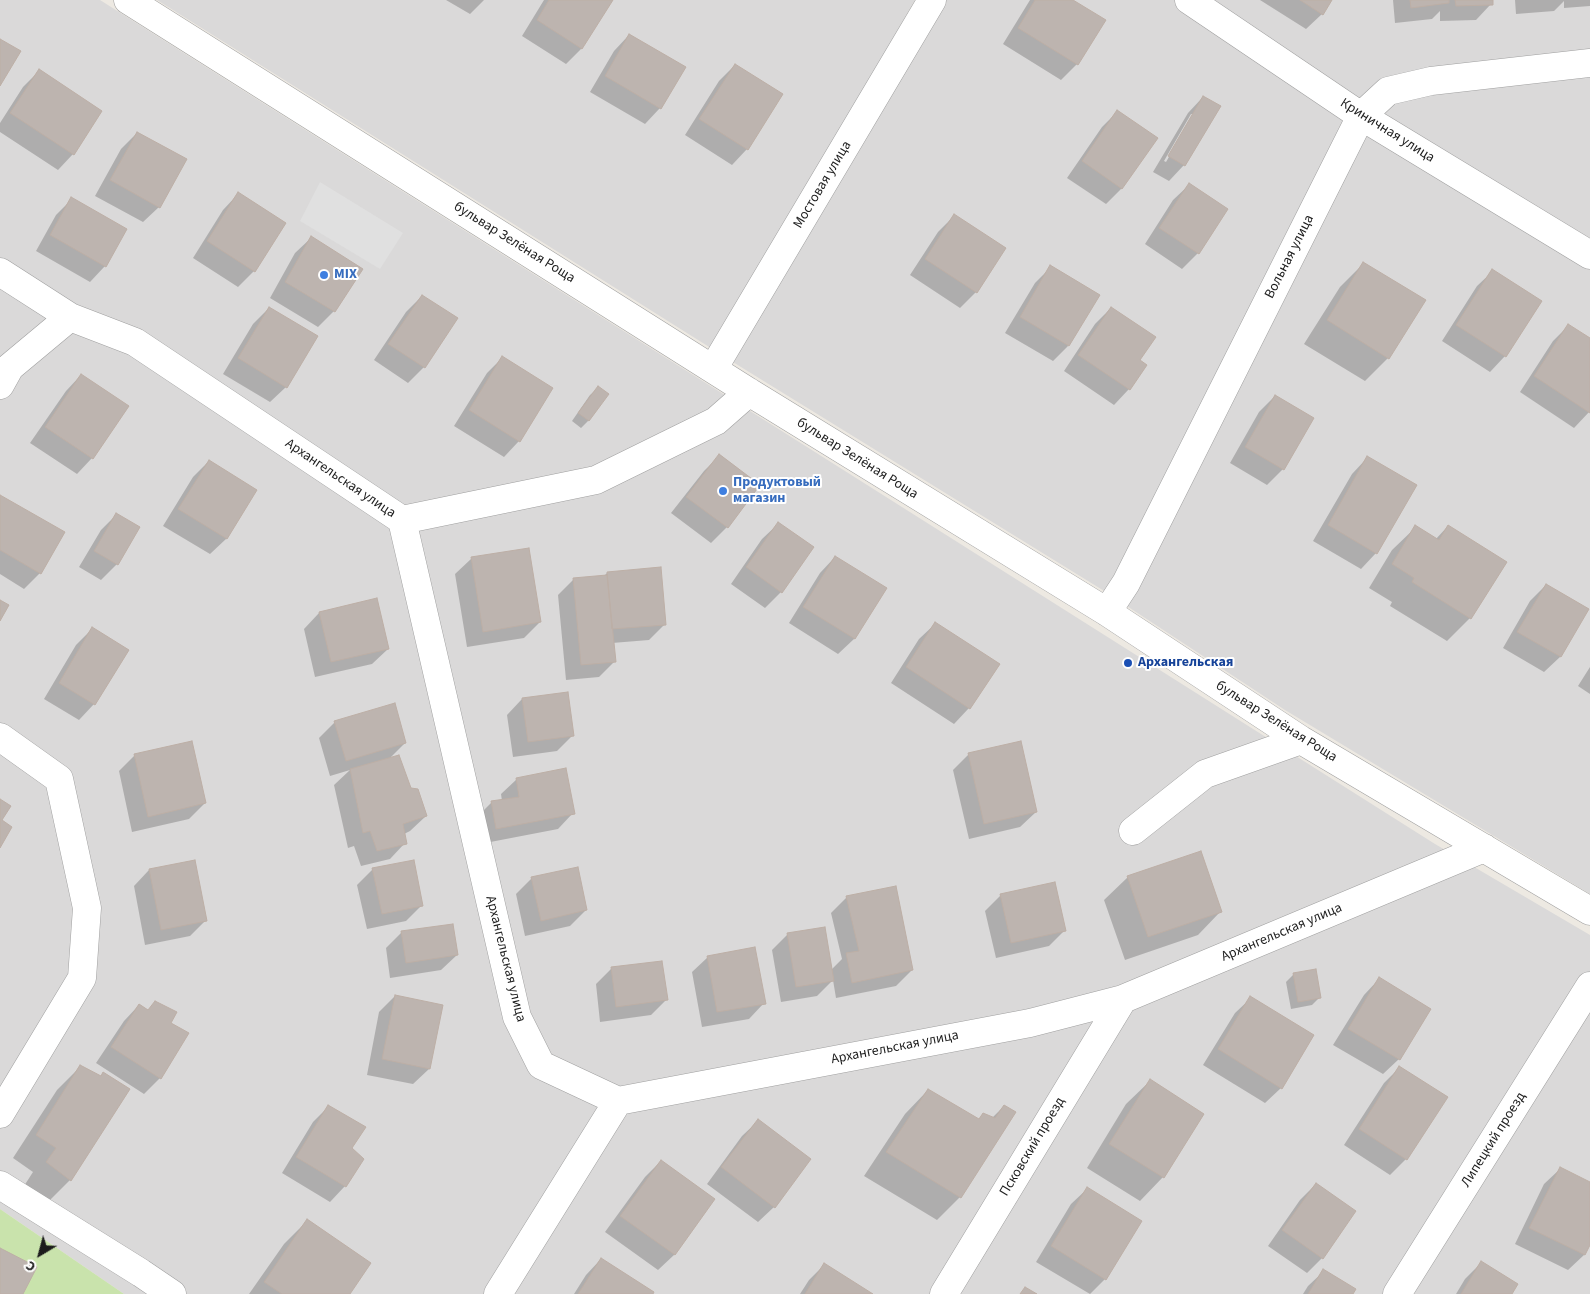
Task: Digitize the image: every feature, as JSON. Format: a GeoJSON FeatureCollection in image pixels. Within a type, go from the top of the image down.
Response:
{"type":"FeatureCollection","features":[{"type":"Feature","properties":{"kind":"street","name":"бульвар Зелёная Роща"},"geometry":{"type":"LineString","coordinates":[[128,0],[749,392],[1107,612],[1301,740],[1590,911]]}},
{"type":"Feature","properties":{"kind":"street","name":"Мостовая улица"},"geometry":{"type":"LineString","coordinates":[[713,369],[932,0]]}},
{"type":"Feature","properties":{"kind":"street","name":"Криничная улица"},"geometry":{"type":"LineString","coordinates":[[1189,0],[1361,116],[1590,255]]}},
{"type":"Feature","properties":{"kind":"street","name":"Вольная улица"},"geometry":{"type":"LineString","coordinates":[[1107,612],[1126,583],[1361,116],[1388,91],[1431,81],[1590,63]]}},
{"type":"Feature","properties":{"kind":"street","name":"Архангельская улица"},"geometry":{"type":"LineString","coordinates":[[0,272],[70,317],[135,342],[402,520],[517,1016],[541,1065],[618,1101],[1030,1022],[1123,999],[1484,848]]}},
{"type":"Feature","properties":{"kind":"street"},"geometry":{"type":"LineString","coordinates":[[0,385],[10,367],[70,317]]}},
{"type":"Feature","properties":{"kind":"street"},"geometry":{"type":"LineString","coordinates":[[402,520],[596,480],[716,421],[749,392]]}},
{"type":"Feature","properties":{"kind":"street"},"geometry":{"type":"LineString","coordinates":[[0,737],[59,779],[87,908],[82,978],[0,1114]]}},
{"type":"Feature","properties":{"kind":"street"},"geometry":{"type":"LineString","coordinates":[[1133,831],[1205,774],[1301,740]]}},
{"type":"Feature","properties":{"kind":"street","name":"Липецкий проезд"},"geometry":{"type":"LineString","coordinates":[[1398,1294],[1590,986]]}},
{"type":"Feature","properties":{"kind":"street","name":"Псковский проезд"},"geometry":{"type":"LineString","coordinates":[[944,1294],[1123,999]]}},
{"type":"Feature","properties":{"kind":"street"},"geometry":{"type":"LineString","coordinates":[[498,1294],[618,1101]]}},
{"type":"Feature","properties":{"kind":"street"},"geometry":{"type":"LineString","coordinates":[[0,1185],[172,1294]]}},
{"type":"Feature","properties":{"kind":"shaded area"},"geometry":{"type":"Polygon","coordinates":[[[0,0],[100,0],[1435,844],[1590,935],[1590,1294],[124,1294],[0,1209],[0,0]]]}},
{"type":"Feature","properties":{"kind":"shaded area"},"geometry":{"type":"Polygon","coordinates":[[[157,0],[915,0],[714,350],[157,0]]]}},
{"type":"Feature","properties":{"kind":"shaded area"},"geometry":{"type":"Polygon","coordinates":[[[945,0],[1590,0],[1590,894],[1285,710],[1101,589],[728,359],[945,0]]]}},
{"type":"Feature","properties":{"kind":"shaded area"},"geometry":{"type":"Polygon","coordinates":[[[320,182],[403,233],[380,269],[300,221],[320,182]]]}},
{"type":"Feature","properties":{"kind":"green space"},"geometry":{"type":"Polygon","coordinates":[[[0,1209],[124,1294],[0,1294],[0,1209]]]}},
{"type":"Feature","properties":{"kind":"building"},"geometry":{"type":"Polygon","coordinates":[[[549,0],[613,0],[582,49],[537,20],[549,0]]]}},
{"type":"Feature","properties":{"kind":"building"},"geometry":{"type":"Polygon","coordinates":[[[1035,0],[1073,0],[1106,20],[1078,65],[1018,28],[1035,0]]]}},
{"type":"Feature","properties":{"kind":"building"},"geometry":{"type":"Polygon","coordinates":[[[1300,0],[1332,0],[1323,15],[1300,0]]]}},
{"type":"Feature","properties":{"kind":"building"},"geometry":{"type":"Polygon","coordinates":[[[1410,0],[1449,0],[1449,3],[1411,8],[1410,0]]]}},
{"type":"Feature","properties":{"kind":"building"},"geometry":{"type":"Polygon","coordinates":[[[1455,0],[1493,0],[1493,5],[1456,6],[1455,0]]]}},
{"type":"Feature","properties":{"kind":"building"},"geometry":{"type":"Polygon","coordinates":[[[629,34],[686,67],[661,109],[605,76],[629,34]]]}},
{"type":"Feature","properties":{"kind":"building"},"geometry":{"type":"Polygon","coordinates":[[[0,39],[21,51],[0,86],[0,39]]]}},
{"type":"Feature","properties":{"kind":"building"},"geometry":{"type":"Polygon","coordinates":[[[735,64],[783,94],[748,150],[699,119],[735,64]]]}},
{"type":"Feature","properties":{"kind":"building"},"geometry":{"type":"Polygon","coordinates":[[[39,69],[102,111],[74,155],[10,113],[39,69]]]}},
{"type":"Feature","properties":{"kind":"building"},"geometry":{"type":"Polygon","coordinates":[[[1203,96],[1221,106],[1185,166],[1168,156],[1203,96]]]}},
{"type":"Feature","properties":{"kind":"building"},"geometry":{"type":"Polygon","coordinates":[[[1117,110],[1158,138],[1122,189],[1082,161],[1117,110]]]}},
{"type":"Feature","properties":{"kind":"building"},"geometry":{"type":"Polygon","coordinates":[[[137,132],[187,159],[160,208],[110,180],[137,132]]]}},
{"type":"Feature","properties":{"kind":"building"},"geometry":{"type":"Polygon","coordinates":[[[1189,183],[1228,209],[1199,254],[1159,228],[1189,183]]]}},
{"type":"Feature","properties":{"kind":"building"},"geometry":{"type":"Polygon","coordinates":[[[238,192],[286,223],[255,272],[207,241],[238,192]]]}},
{"type":"Feature","properties":{"kind":"building"},"geometry":{"type":"Polygon","coordinates":[[[71,197],[127,229],[106,267],[50,235],[71,197]]]}},
{"type":"Feature","properties":{"kind":"building"},"geometry":{"type":"Polygon","coordinates":[[[954,214],[1006,248],[977,293],[925,259],[954,214]]]}},
{"type":"Feature","properties":{"kind":"building","name":"MIX"},"geometry":{"type":"Polygon","coordinates":[[[311,236],[363,269],[335,312],[285,282],[311,236]]]}},
{"type":"Feature","properties":{"kind":"building"},"geometry":{"type":"Polygon","coordinates":[[[1363,262],[1426,300],[1389,359],[1327,320],[1363,262]]]}},
{"type":"Feature","properties":{"kind":"building"},"geometry":{"type":"Polygon","coordinates":[[[1050,265],[1100,295],[1069,346],[1020,317],[1050,265]]]}},
{"type":"Feature","properties":{"kind":"building"},"geometry":{"type":"Polygon","coordinates":[[[1492,269],[1542,301],[1506,357],[1456,325],[1492,269]]]}},
{"type":"Feature","properties":{"kind":"building"},"geometry":{"type":"Polygon","coordinates":[[[422,295],[458,318],[425,368],[388,344],[422,295]]]}},
{"type":"Feature","properties":{"kind":"building"},"geometry":{"type":"Polygon","coordinates":[[[269,307],[318,336],[287,388],[238,358],[269,307]]]}},
{"type":"Feature","properties":{"kind":"building"},"geometry":{"type":"Polygon","coordinates":[[[1111,307],[1156,337],[1140,360],[1147,365],[1130,390],[1078,355],[1111,307]]]}},
{"type":"Feature","properties":{"kind":"building"},"geometry":{"type":"Polygon","coordinates":[[[1568,324],[1590,338],[1590,413],[1534,376],[1568,324]]]}},
{"type":"Feature","properties":{"kind":"building"},"geometry":{"type":"Polygon","coordinates":[[[502,356],[553,388],[520,442],[469,410],[502,356]]]}},
{"type":"Feature","properties":{"kind":"building"},"geometry":{"type":"Polygon","coordinates":[[[81,374],[129,406],[93,459],[45,427],[81,374]]]}},
{"type":"Feature","properties":{"kind":"building"},"geometry":{"type":"Polygon","coordinates":[[[598,386],[609,394],[589,421],[578,413],[598,386]]]}},
{"type":"Feature","properties":{"kind":"building"},"geometry":{"type":"Polygon","coordinates":[[[1275,395],[1314,418],[1284,470],[1245,447],[1275,395]]]}},
{"type":"Feature","properties":{"kind":"building","name":"Продуктовый магазин"},"geometry":{"type":"Polygon","coordinates":[[[719,454],[760,485],[728,528],[686,497],[719,454]]]}},
{"type":"Feature","properties":{"kind":"building"},"geometry":{"type":"Polygon","coordinates":[[[1367,456],[1417,485],[1377,554],[1328,525],[1367,456]]]}},
{"type":"Feature","properties":{"kind":"building"},"geometry":{"type":"Polygon","coordinates":[[[209,460],[257,490],[227,539],[178,509],[209,460]]]}},
{"type":"Feature","properties":{"kind":"building"},"geometry":{"type":"Polygon","coordinates":[[[0,495],[65,532],[41,574],[0,550],[0,495]]]}},
{"type":"Feature","properties":{"kind":"building"},"geometry":{"type":"Polygon","coordinates":[[[116,513],[140,527],[118,565],[94,551],[116,513]]]}},
{"type":"Feature","properties":{"kind":"building"},"geometry":{"type":"Polygon","coordinates":[[[778,522],[814,547],[782,593],[746,567],[778,522]]]}},
{"type":"Feature","properties":{"kind":"building"},"geometry":{"type":"Polygon","coordinates":[[[1415,525],[1439,540],[1448,525],[1507,562],[1471,619],[1412,582],[1414,578],[1392,564],[1415,525]]]}},
{"type":"Feature","properties":{"kind":"building"},"geometry":{"type":"Polygon","coordinates":[[[529,548],[541,622],[483,632],[471,557],[529,548]]]}},
{"type":"Feature","properties":{"kind":"building"},"geometry":{"type":"Polygon","coordinates":[[[835,556],[887,588],[855,639],[803,607],[835,556]]]}},
{"type":"Feature","properties":{"kind":"building"},"geometry":{"type":"Polygon","coordinates":[[[661,567],[666,625],[612,629],[607,572],[661,567]]]}},
{"type":"Feature","properties":{"kind":"building"},"geometry":{"type":"Polygon","coordinates":[[[607,575],[616,662],[581,665],[573,578],[607,575]]]}},
{"type":"Feature","properties":{"kind":"building"},"geometry":{"type":"Polygon","coordinates":[[[1546,584],[1589,609],[1561,657],[1517,632],[1546,584]]]}},
{"type":"Feature","properties":{"kind":"building"},"geometry":{"type":"Polygon","coordinates":[[[377,598],[389,649],[331,662],[319,612],[377,598]]]}},
{"type":"Feature","properties":{"kind":"building"},"geometry":{"type":"Polygon","coordinates":[[[0,600],[9,605],[0,621],[0,600]]]}},
{"type":"Feature","properties":{"kind":"building"},"geometry":{"type":"Polygon","coordinates":[[[935,622],[1000,664],[970,709],[906,667],[935,622]]]}},
{"type":"Feature","properties":{"kind":"building"},"geometry":{"type":"Polygon","coordinates":[[[92,627],[129,650],[95,705],[59,683],[92,627]]]}},
{"type":"Feature","properties":{"kind":"building"},"geometry":{"type":"Polygon","coordinates":[[[568,692],[574,736],[528,742],[522,698],[568,692]]]}},
{"type":"Feature","properties":{"kind":"building"},"geometry":{"type":"Polygon","coordinates":[[[395,703],[406,743],[346,761],[334,721],[395,703]]]}},
{"type":"Feature","properties":{"kind":"building"},"geometry":{"type":"Polygon","coordinates":[[[192,741],[206,803],[148,817],[134,754],[192,741]]]}},
{"type":"Feature","properties":{"kind":"building"},"geometry":{"type":"Polygon","coordinates":[[[1021,741],[1037,812],[984,824],[968,753],[1021,741]]]}},
{"type":"Feature","properties":{"kind":"building"},"geometry":{"type":"Polygon","coordinates":[[[399,755],[411,788],[418,789],[427,816],[403,824],[407,844],[377,851],[370,831],[363,833],[350,769],[399,755]]]}},
{"type":"Feature","properties":{"kind":"building"},"geometry":{"type":"Polygon","coordinates":[[[566,768],[575,814],[496,829],[491,801],[519,797],[516,778],[566,768]]]}},
{"type":"Feature","properties":{"kind":"building"},"geometry":{"type":"Polygon","coordinates":[[[0,799],[11,806],[2,820],[12,827],[0,848],[0,799]]]}},
{"type":"Feature","properties":{"kind":"building"},"geometry":{"type":"Polygon","coordinates":[[[1201,851],[1222,912],[1148,937],[1127,876],[1201,851]]]}},
{"type":"Feature","properties":{"kind":"building"},"geometry":{"type":"Polygon","coordinates":[[[195,860],[207,921],[161,930],[149,869],[195,860]]]}},
{"type":"Feature","properties":{"kind":"building"},"geometry":{"type":"Polygon","coordinates":[[[414,860],[423,906],[382,914],[372,868],[414,860]]]}},
{"type":"Feature","properties":{"kind":"building"},"geometry":{"type":"Polygon","coordinates":[[[578,867],[587,910],[541,921],[531,877],[578,867]]]}},
{"type":"Feature","properties":{"kind":"building"},"geometry":{"type":"Polygon","coordinates":[[[1055,882],[1066,931],[1011,943],[1000,894],[1055,882]]]}},
{"type":"Feature","properties":{"kind":"building"},"geometry":{"type":"Polygon","coordinates":[[[896,886],[913,970],[852,983],[846,953],[859,951],[846,896],[896,886]]]}},
{"type":"Feature","properties":{"kind":"building"},"geometry":{"type":"Polygon","coordinates":[[[453,924],[458,955],[406,963],[401,931],[453,924]]]}},
{"type":"Feature","properties":{"kind":"building"},"geometry":{"type":"Polygon","coordinates":[[[825,927],[834,981],[796,987],[787,933],[825,927]]]}},
{"type":"Feature","properties":{"kind":"building"},"geometry":{"type":"Polygon","coordinates":[[[755,947],[766,1004],[717,1012],[707,956],[755,947]]]}},
{"type":"Feature","properties":{"kind":"building"},"geometry":{"type":"Polygon","coordinates":[[[662,961],[668,1000],[616,1007],[611,967],[662,961]]]}},
{"type":"Feature","properties":{"kind":"building"},"geometry":{"type":"Polygon","coordinates":[[[1316,969],[1321,998],[1298,1002],[1293,973],[1316,969]]]}},
{"type":"Feature","properties":{"kind":"building"},"geometry":{"type":"Polygon","coordinates":[[[1379,977],[1431,1009],[1400,1060],[1348,1029],[1379,977]]]}},
{"type":"Feature","properties":{"kind":"building"},"geometry":{"type":"Polygon","coordinates":[[[395,995],[443,1005],[430,1069],[382,1059],[395,995]]]}},
{"type":"Feature","properties":{"kind":"building"},"geometry":{"type":"Polygon","coordinates":[[[1250,996],[1314,1035],[1282,1089],[1218,1049],[1250,996]]]}},
{"type":"Feature","properties":{"kind":"building"},"geometry":{"type":"Polygon","coordinates":[[[155,1001],[177,1012],[171,1023],[189,1033],[161,1079],[111,1047],[139,1004],[148,1010],[155,1001]]]}},
{"type":"Feature","properties":{"kind":"building"},"geometry":{"type":"Polygon","coordinates":[[[80,1065],[101,1076],[103,1072],[130,1089],[71,1181],[46,1162],[56,1148],[36,1135],[80,1065]]]}},
{"type":"Feature","properties":{"kind":"building"},"geometry":{"type":"Polygon","coordinates":[[[1399,1066],[1448,1097],[1407,1160],[1359,1129],[1399,1066]]]}},
{"type":"Feature","properties":{"kind":"building"},"geometry":{"type":"Polygon","coordinates":[[[1150,1079],[1204,1114],[1164,1178],[1109,1144],[1150,1079]]]}},
{"type":"Feature","properties":{"kind":"building"},"geometry":{"type":"Polygon","coordinates":[[[928,1089],[979,1119],[983,1113],[995,1118],[1004,1105],[1016,1112],[961,1198],[886,1152],[928,1089]]]}},
{"type":"Feature","properties":{"kind":"building"},"geometry":{"type":"Polygon","coordinates":[[[328,1105],[366,1127],[352,1148],[364,1159],[346,1187],[296,1157],[328,1105]]]}},
{"type":"Feature","properties":{"kind":"building"},"geometry":{"type":"Polygon","coordinates":[[[758,1119],[811,1159],[775,1208],[721,1167],[758,1119]]]}},
{"type":"Feature","properties":{"kind":"building"},"geometry":{"type":"Polygon","coordinates":[[[661,1160],[715,1199],[675,1255],[620,1216],[661,1160]]]}},
{"type":"Feature","properties":{"kind":"building"},"geometry":{"type":"Polygon","coordinates":[[[1560,1167],[1590,1182],[1590,1245],[1585,1255],[1529,1228],[1560,1167]]]}},
{"type":"Feature","properties":{"kind":"building"},"geometry":{"type":"Polygon","coordinates":[[[1316,1183],[1356,1211],[1323,1259],[1282,1230],[1316,1183]]]}},
{"type":"Feature","properties":{"kind":"building"},"geometry":{"type":"Polygon","coordinates":[[[1087,1187],[1142,1221],[1106,1280],[1051,1246],[1087,1187]]]}},
{"type":"Feature","properties":{"kind":"building"},"geometry":{"type":"Polygon","coordinates":[[[307,1219],[371,1263],[350,1294],[282,1294],[264,1282],[307,1219]]]}},
{"type":"Feature","properties":{"kind":"building"},"geometry":{"type":"Polygon","coordinates":[[[0,1248],[37,1267],[23,1294],[0,1294],[0,1248]]]}},
{"type":"Feature","properties":{"kind":"building"},"geometry":{"type":"Polygon","coordinates":[[[601,1258],[654,1292],[653,1294],[578,1294],[601,1258]]]}},
{"type":"Feature","properties":{"kind":"building"},"geometry":{"type":"Polygon","coordinates":[[[1481,1261],[1518,1284],[1512,1294],[1461,1294],[1481,1261]]]}},
{"type":"Feature","properties":{"kind":"building"},"geometry":{"type":"Polygon","coordinates":[[[824,1263],[873,1294],[805,1294],[824,1263]]]}},
{"type":"Feature","properties":{"kind":"building"},"geometry":{"type":"Polygon","coordinates":[[[1323,1269],[1356,1289],[1353,1294],[1308,1294],[1323,1269]]]}},
{"type":"Feature","properties":{"kind":"building"},"geometry":{"type":"Polygon","coordinates":[[[1025,1287],[1037,1294],[1020,1294],[1025,1287]]]}},
{"type":"Feature","properties":{"kind":"place","name":"MIX"},"geometry":{"type":"Point","coordinates":[324,275]}},
{"type":"Feature","properties":{"kind":"place","name":"Продуктовый магазин"},"geometry":{"type":"Point","coordinates":[723,491]}},
{"type":"Feature","properties":{"kind":"place","name":"Архангельская"},"geometry":{"type":"Point","coordinates":[1128,663]}}]}
